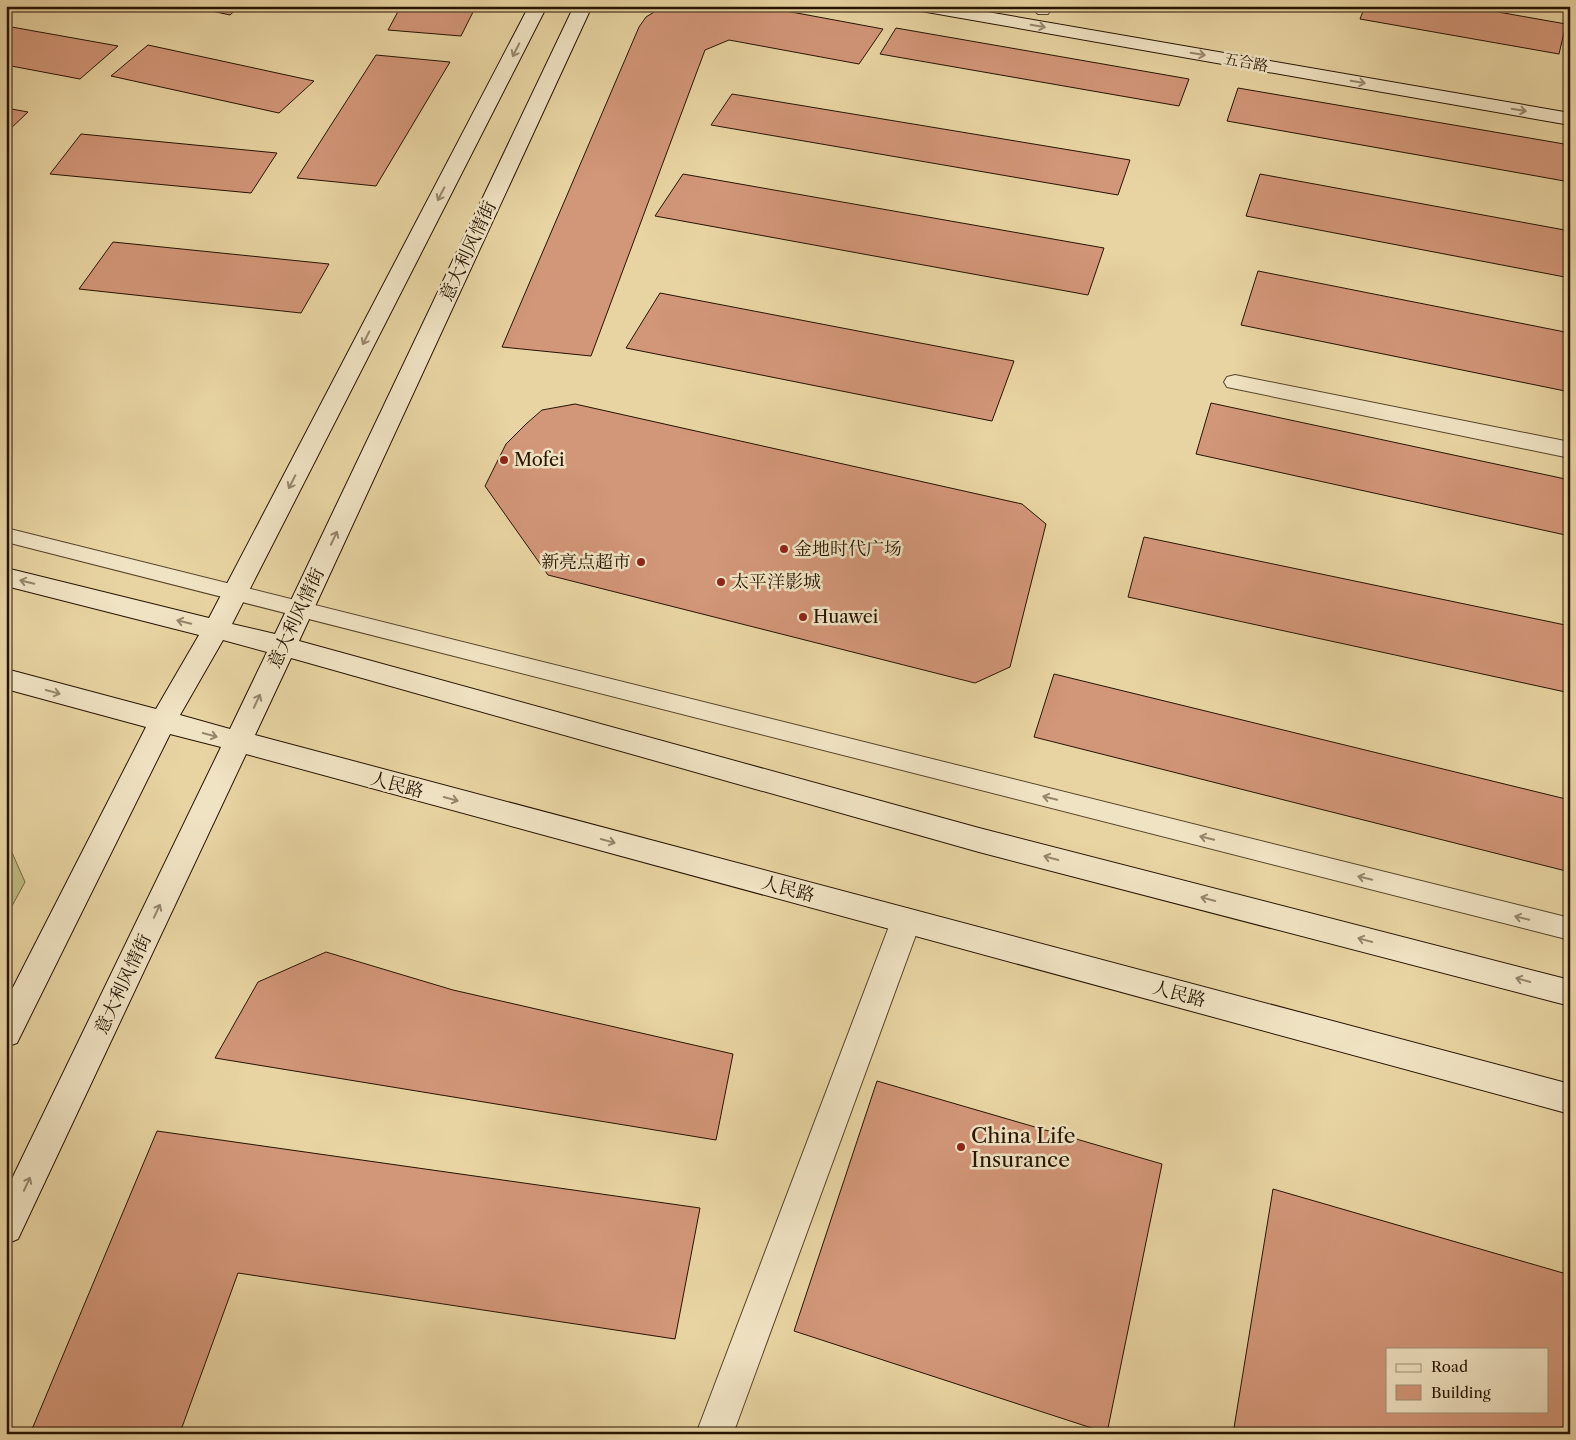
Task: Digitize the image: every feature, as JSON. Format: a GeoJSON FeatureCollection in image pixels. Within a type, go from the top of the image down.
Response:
{"type":"FeatureCollection","features":[{"type":"Feature","properties":{"kind":"street"},"geometry":{"type":"LineString","coordinates":[[6,1033],[162,722],[235,593],[538,6]]}},
{"type":"Feature","properties":{"kind":"street","name":"意大利风情街"},"geometry":{"type":"LineString","coordinates":[[6,1228],[301,609],[584,6]]}},
{"type":"Feature","properties":{"kind":"street","name":"五合路"},"geometry":{"type":"LineString","coordinates":[[921,6],[1570,119]]}},
{"type":"Feature","properties":{"kind":"street","name":"五合路"},"geometry":{"type":"LineString","coordinates":[[1020,6],[1044,8],[1570,102]]}},
{"type":"Feature","properties":{"kind":"street"},"geometry":{"type":"LineString","coordinates":[[1235,382],[1570,450]]}},
{"type":"Feature","properties":{"kind":"street"},"geometry":{"type":"LineString","coordinates":[[6,577],[283,646],[980,840],[1570,993]]}},
{"type":"Feature","properties":{"kind":"street","name":"人民路"},"geometry":{"type":"LineString","coordinates":[[6,679],[1570,1099]]}},
{"type":"Feature","properties":{"kind":"street"},"geometry":{"type":"LineString","coordinates":[[714,1434],[906,921]]}},
{"type":"Feature","properties":{"kind":"lane"},"geometry":{"type":"LineString","coordinates":[[6,535],[1570,930]]}},
{"type":"Feature","properties":{"kind":"shaded area"},"geometry":{"type":"Polygon","coordinates":[[[6,839],[25,882],[6,917],[6,839]]]}},
{"type":"Feature","properties":{"kind":"building"},"geometry":{"type":"Polygon","coordinates":[[[189,6],[240,6],[230,15],[189,6]]]}},
{"type":"Feature","properties":{"kind":"building"},"geometry":{"type":"Polygon","coordinates":[[[401,6],[476,6],[461,36],[388,30],[401,6]]]}},
{"type":"Feature","properties":{"kind":"building"},"geometry":{"type":"Polygon","coordinates":[[[664,6],[759,6],[883,29],[859,64],[729,40],[705,50],[591,356],[502,347],[639,27],[646,17],[664,6]]]}},
{"type":"Feature","properties":{"kind":"building"},"geometry":{"type":"Polygon","coordinates":[[[1303,6],[1337,6],[1335,12],[1303,6]]]}},
{"type":"Feature","properties":{"kind":"building"},"geometry":{"type":"Polygon","coordinates":[[[1365,6],[1464,6],[1566,24],[1559,54],[1360,19],[1365,6]]]}},
{"type":"Feature","properties":{"kind":"building"},"geometry":{"type":"Polygon","coordinates":[[[6,26],[118,46],[80,79],[6,65],[6,26]]]}},
{"type":"Feature","properties":{"kind":"building"},"geometry":{"type":"Polygon","coordinates":[[[896,28],[1189,79],[1179,106],[880,54],[896,28]]]}},
{"type":"Feature","properties":{"kind":"building"},"geometry":{"type":"Polygon","coordinates":[[[148,45],[314,81],[279,113],[111,76],[148,45]]]}},
{"type":"Feature","properties":{"kind":"building"},"geometry":{"type":"Polygon","coordinates":[[[376,55],[450,62],[376,186],[297,178],[376,55]]]}},
{"type":"Feature","properties":{"kind":"building"},"geometry":{"type":"Polygon","coordinates":[[[1238,88],[1570,145],[1570,182],[1227,121],[1238,88]]]}},
{"type":"Feature","properties":{"kind":"building"},"geometry":{"type":"Polygon","coordinates":[[[732,94],[1130,160],[1118,195],[711,125],[732,94]]]}},
{"type":"Feature","properties":{"kind":"building"},"geometry":{"type":"Polygon","coordinates":[[[6,108],[28,112],[6,133],[6,108]]]}},
{"type":"Feature","properties":{"kind":"building"},"geometry":{"type":"Polygon","coordinates":[[[81,134],[277,153],[251,193],[50,174],[81,134]]]}},
{"type":"Feature","properties":{"kind":"building"},"geometry":{"type":"Polygon","coordinates":[[[683,174],[1104,248],[1088,295],[655,216],[683,174]]]}},
{"type":"Feature","properties":{"kind":"building"},"geometry":{"type":"Polygon","coordinates":[[[1260,174],[1570,231],[1570,278],[1246,216],[1260,174]]]}},
{"type":"Feature","properties":{"kind":"building"},"geometry":{"type":"Polygon","coordinates":[[[113,242],[329,264],[301,313],[79,289],[113,242]]]}},
{"type":"Feature","properties":{"kind":"building"},"geometry":{"type":"Polygon","coordinates":[[[1258,271],[1570,333],[1570,392],[1241,325],[1258,271]]]}},
{"type":"Feature","properties":{"kind":"building"},"geometry":{"type":"Polygon","coordinates":[[[660,293],[1014,361],[992,421],[626,348],[660,293]]]}},
{"type":"Feature","properties":{"kind":"building"},"geometry":{"type":"Polygon","coordinates":[[[1211,403],[1570,480],[1570,536],[1196,454],[1211,403]]]}},
{"type":"Feature","properties":{"kind":"building","name":"金地时代广场"},"geometry":{"type":"Polygon","coordinates":[[[575,404],[1022,504],[1046,524],[1010,667],[975,683],[548,575],[485,486],[506,444],[526,424],[542,410],[575,404]]]}},
{"type":"Feature","properties":{"kind":"building"},"geometry":{"type":"Polygon","coordinates":[[[1144,537],[1570,626],[1570,693],[1128,597],[1144,537]]]}},
{"type":"Feature","properties":{"kind":"building"},"geometry":{"type":"Polygon","coordinates":[[[1054,674],[1570,800],[1570,872],[1034,737],[1054,674]]]}},
{"type":"Feature","properties":{"kind":"building"},"geometry":{"type":"Polygon","coordinates":[[[326,952],[453,990],[733,1054],[716,1140],[215,1058],[258,982],[326,952]]]}},
{"type":"Feature","properties":{"kind":"building"},"geometry":{"type":"Polygon","coordinates":[[[877,1081],[1162,1164],[1107,1433],[794,1331],[877,1081]]]}},
{"type":"Feature","properties":{"kind":"building"},"geometry":{"type":"Polygon","coordinates":[[[157,1131],[700,1208],[675,1339],[238,1273],[181,1430],[204,1434],[30,1434],[157,1131]]]}},
{"type":"Feature","properties":{"kind":"building"},"geometry":{"type":"Polygon","coordinates":[[[1273,1189],[1570,1275],[1570,1434],[1233,1434],[1273,1189]]]}},
{"type":"Feature","properties":{"kind":"place","name":"Mofei"},"geometry":{"type":"Point","coordinates":[504,460]}},
{"type":"Feature","properties":{"kind":"place","name":"金地时代广场"},"geometry":{"type":"Point","coordinates":[784,549]}},
{"type":"Feature","properties":{"kind":"place","name":"新亮点超市"},"geometry":{"type":"Point","coordinates":[641,562]}},
{"type":"Feature","properties":{"kind":"place","name":"太平洋影城"},"geometry":{"type":"Point","coordinates":[721,582]}},
{"type":"Feature","properties":{"kind":"place","name":"Huawei"},"geometry":{"type":"Point","coordinates":[803,617]}},
{"type":"Feature","properties":{"kind":"place","name":"China Life Insurance"},"geometry":{"type":"Point","coordinates":[961,1147]}}]}
